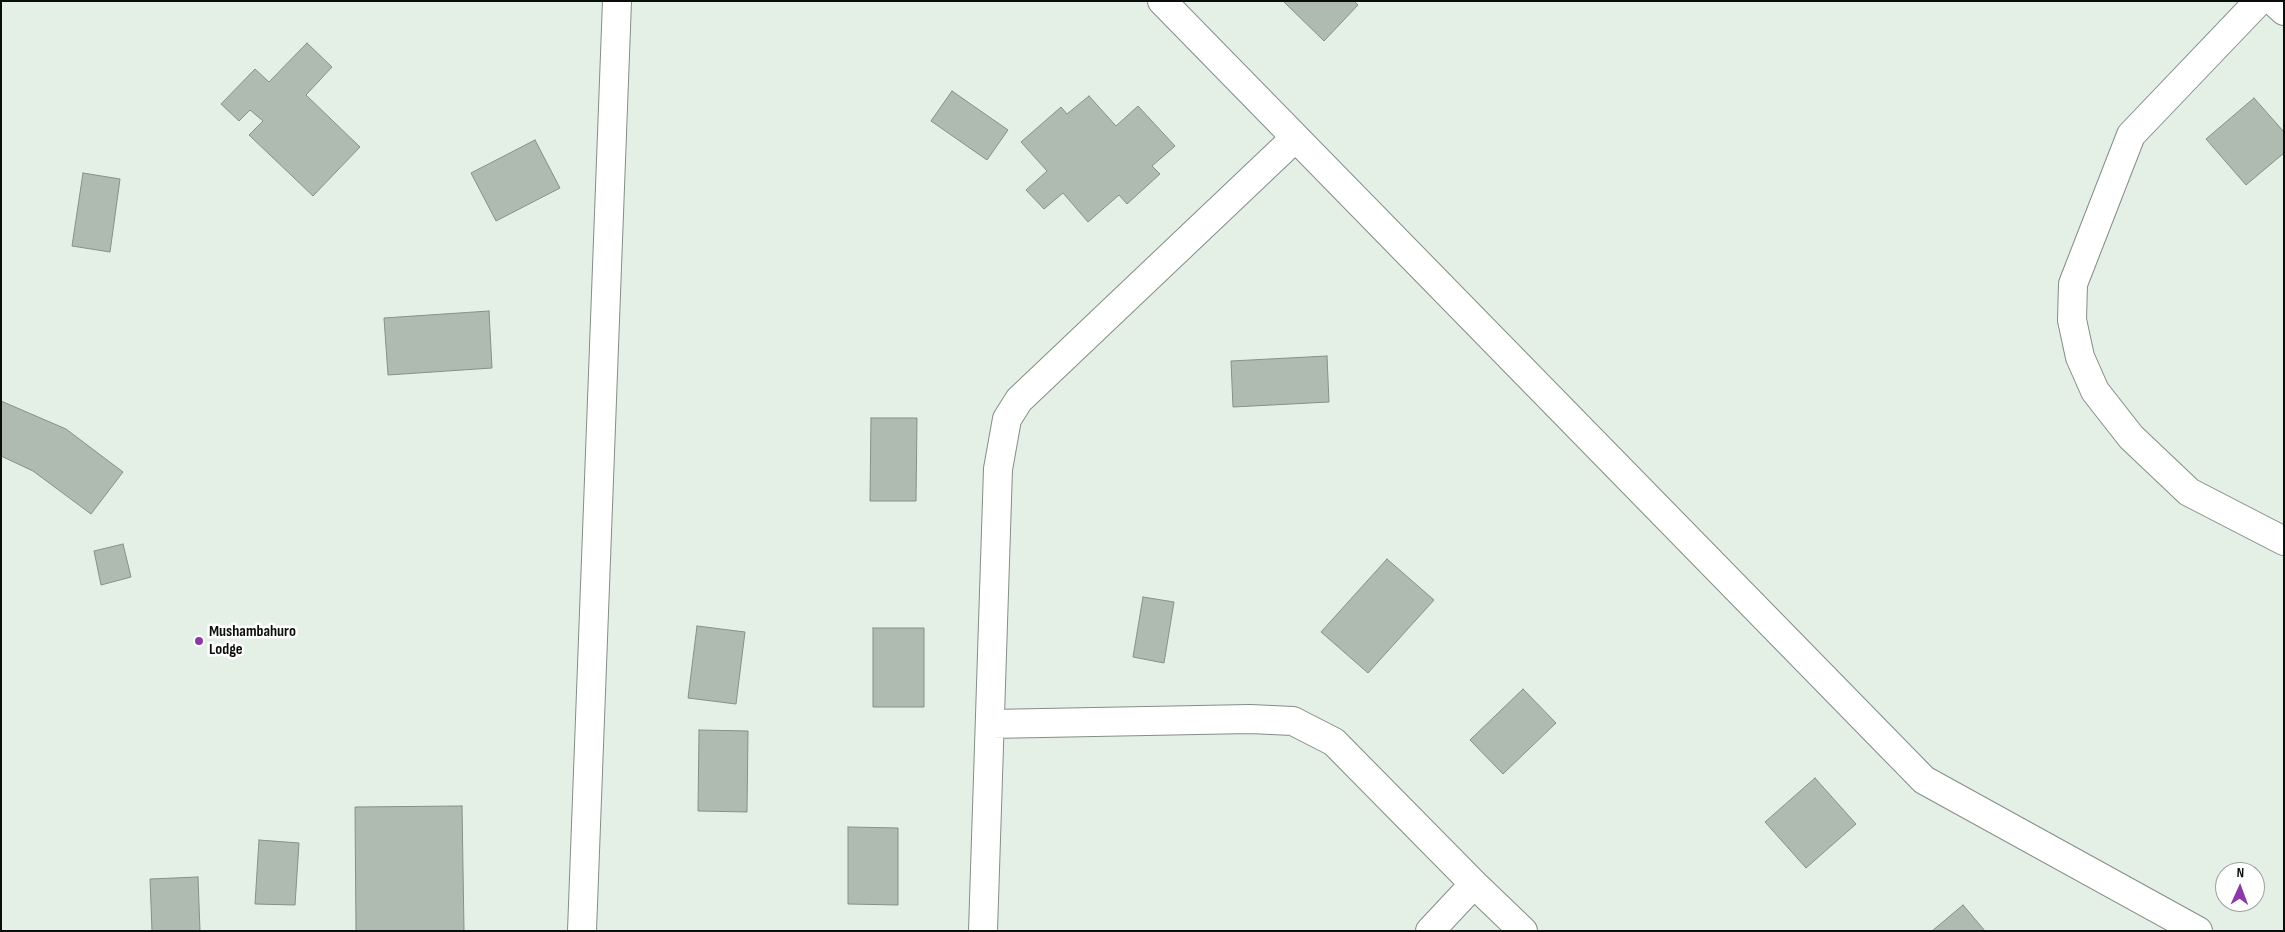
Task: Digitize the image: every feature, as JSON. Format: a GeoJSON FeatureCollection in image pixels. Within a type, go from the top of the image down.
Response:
{"type":"FeatureCollection","features":[{"type":"Feature","properties":{"kind":"street"},"geometry":{"type":"LineString","coordinates":[[582,931],[617,1]]}},
{"type":"Feature","properties":{"kind":"street"},"geometry":{"type":"LineString","coordinates":[[2259,1],[2132,135],[2073,284],[2072,320],[2080,357],[2095,391],[2131,437],[2189,492],[2284,541]]}},
{"type":"Feature","properties":{"kind":"street"},"geometry":{"type":"LineString","coordinates":[[2273,1],[2284,11]]}},
{"type":"Feature","properties":{"kind":"street"},"geometry":{"type":"LineString","coordinates":[[1163,2],[1924,780],[2198,931]]}},
{"type":"Feature","properties":{"kind":"street"},"geometry":{"type":"LineString","coordinates":[[983,931],[998,469],[1007,419],[1019,400],[1295,138]]}},
{"type":"Feature","properties":{"kind":"street"},"geometry":{"type":"LineString","coordinates":[[991,724],[1250,719],[1293,721],[1334,742],[1523,931]]}},
{"type":"Feature","properties":{"kind":"street"},"geometry":{"type":"LineString","coordinates":[[1430,931],[1474,884]]}},
{"type":"Feature","properties":{"kind":"building"},"geometry":{"type":"Polygon","coordinates":[[[1283,1],[1354,1],[1358,5],[1324,41],[1283,1]]]}},
{"type":"Feature","properties":{"kind":"building"},"geometry":{"type":"Polygon","coordinates":[[[307,43],[332,67],[306,95],[360,147],[313,196],[249,135],[263,121],[250,110],[239,121],[221,104],[255,69],[269,82],[307,43]]]}},
{"type":"Feature","properties":{"kind":"building"},"geometry":{"type":"Polygon","coordinates":[[[952,91],[1008,130],[987,160],[931,121],[952,91]]]}},
{"type":"Feature","properties":{"kind":"building"},"geometry":{"type":"Polygon","coordinates":[[[1089,96],[1116,126],[1138,106],[1175,146],[1152,166],[1160,174],[1127,204],[1119,195],[1088,222],[1063,193],[1044,209],[1026,190],[1047,171],[1021,142],[1061,107],[1067,114],[1089,96]]]}},
{"type":"Feature","properties":{"kind":"building"},"geometry":{"type":"Polygon","coordinates":[[[2254,98],[2284,132],[2284,153],[2246,185],[2206,139],[2254,98]]]}},
{"type":"Feature","properties":{"kind":"building"},"geometry":{"type":"Polygon","coordinates":[[[535,140],[560,188],[496,221],[471,173],[535,140]]]}},
{"type":"Feature","properties":{"kind":"building"},"geometry":{"type":"Polygon","coordinates":[[[83,173],[120,179],[110,252],[72,246],[83,173]]]}},
{"type":"Feature","properties":{"kind":"building"},"geometry":{"type":"Polygon","coordinates":[[[489,311],[492,368],[388,375],[384,318],[489,311]]]}},
{"type":"Feature","properties":{"kind":"building"},"geometry":{"type":"Polygon","coordinates":[[[1327,356],[1329,402],[1233,407],[1231,361],[1327,356]]]}},
{"type":"Feature","properties":{"kind":"building"},"geometry":{"type":"Polygon","coordinates":[[[1,401],[66,429],[123,472],[91,514],[33,471],[1,456],[1,401]]]}},
{"type":"Feature","properties":{"kind":"building"},"geometry":{"type":"Polygon","coordinates":[[[871,418],[917,418],[916,501],[870,501],[871,418]]]}},
{"type":"Feature","properties":{"kind":"building"},"geometry":{"type":"Polygon","coordinates":[[[123,544],[131,577],[101,585],[94,551],[123,544]]]}},
{"type":"Feature","properties":{"kind":"building"},"geometry":{"type":"Polygon","coordinates":[[[1387,559],[1434,600],[1368,673],[1321,632],[1387,559]]]}},
{"type":"Feature","properties":{"kind":"building"},"geometry":{"type":"Polygon","coordinates":[[[1143,597],[1174,602],[1164,663],[1133,657],[1143,597]]]}},
{"type":"Feature","properties":{"kind":"building"},"geometry":{"type":"Polygon","coordinates":[[[697,626],[745,632],[736,704],[688,698],[697,626]]]}},
{"type":"Feature","properties":{"kind":"building"},"geometry":{"type":"Polygon","coordinates":[[[873,628],[924,628],[924,707],[873,707],[873,628]]]}},
{"type":"Feature","properties":{"kind":"building"},"geometry":{"type":"Polygon","coordinates":[[[1523,689],[1556,723],[1503,774],[1470,740],[1523,689]]]}},
{"type":"Feature","properties":{"kind":"building"},"geometry":{"type":"Polygon","coordinates":[[[699,730],[748,731],[747,812],[698,811],[699,730]]]}},
{"type":"Feature","properties":{"kind":"building"},"geometry":{"type":"Polygon","coordinates":[[[1815,778],[1856,824],[1806,868],[1765,822],[1815,778]]]}},
{"type":"Feature","properties":{"kind":"building"},"geometry":{"type":"Polygon","coordinates":[[[462,806],[464,931],[356,931],[355,807],[462,806]]]}},
{"type":"Feature","properties":{"kind":"building"},"geometry":{"type":"Polygon","coordinates":[[[848,827],[898,828],[898,905],[848,904],[848,827]]]}},
{"type":"Feature","properties":{"kind":"building"},"geometry":{"type":"Polygon","coordinates":[[[259,840],[299,843],[295,905],[255,904],[259,840]]]}},
{"type":"Feature","properties":{"kind":"building"},"geometry":{"type":"Polygon","coordinates":[[[198,877],[200,931],[152,931],[150,879],[198,877]]]}},
{"type":"Feature","properties":{"kind":"building"},"geometry":{"type":"Polygon","coordinates":[[[1963,905],[1985,931],[1932,931],[1963,905]]]}},
{"type":"Feature","properties":{"kind":"place","name":"Mushambahuro Lodge"},"geometry":{"type":"Point","coordinates":[199,641]}}]}
